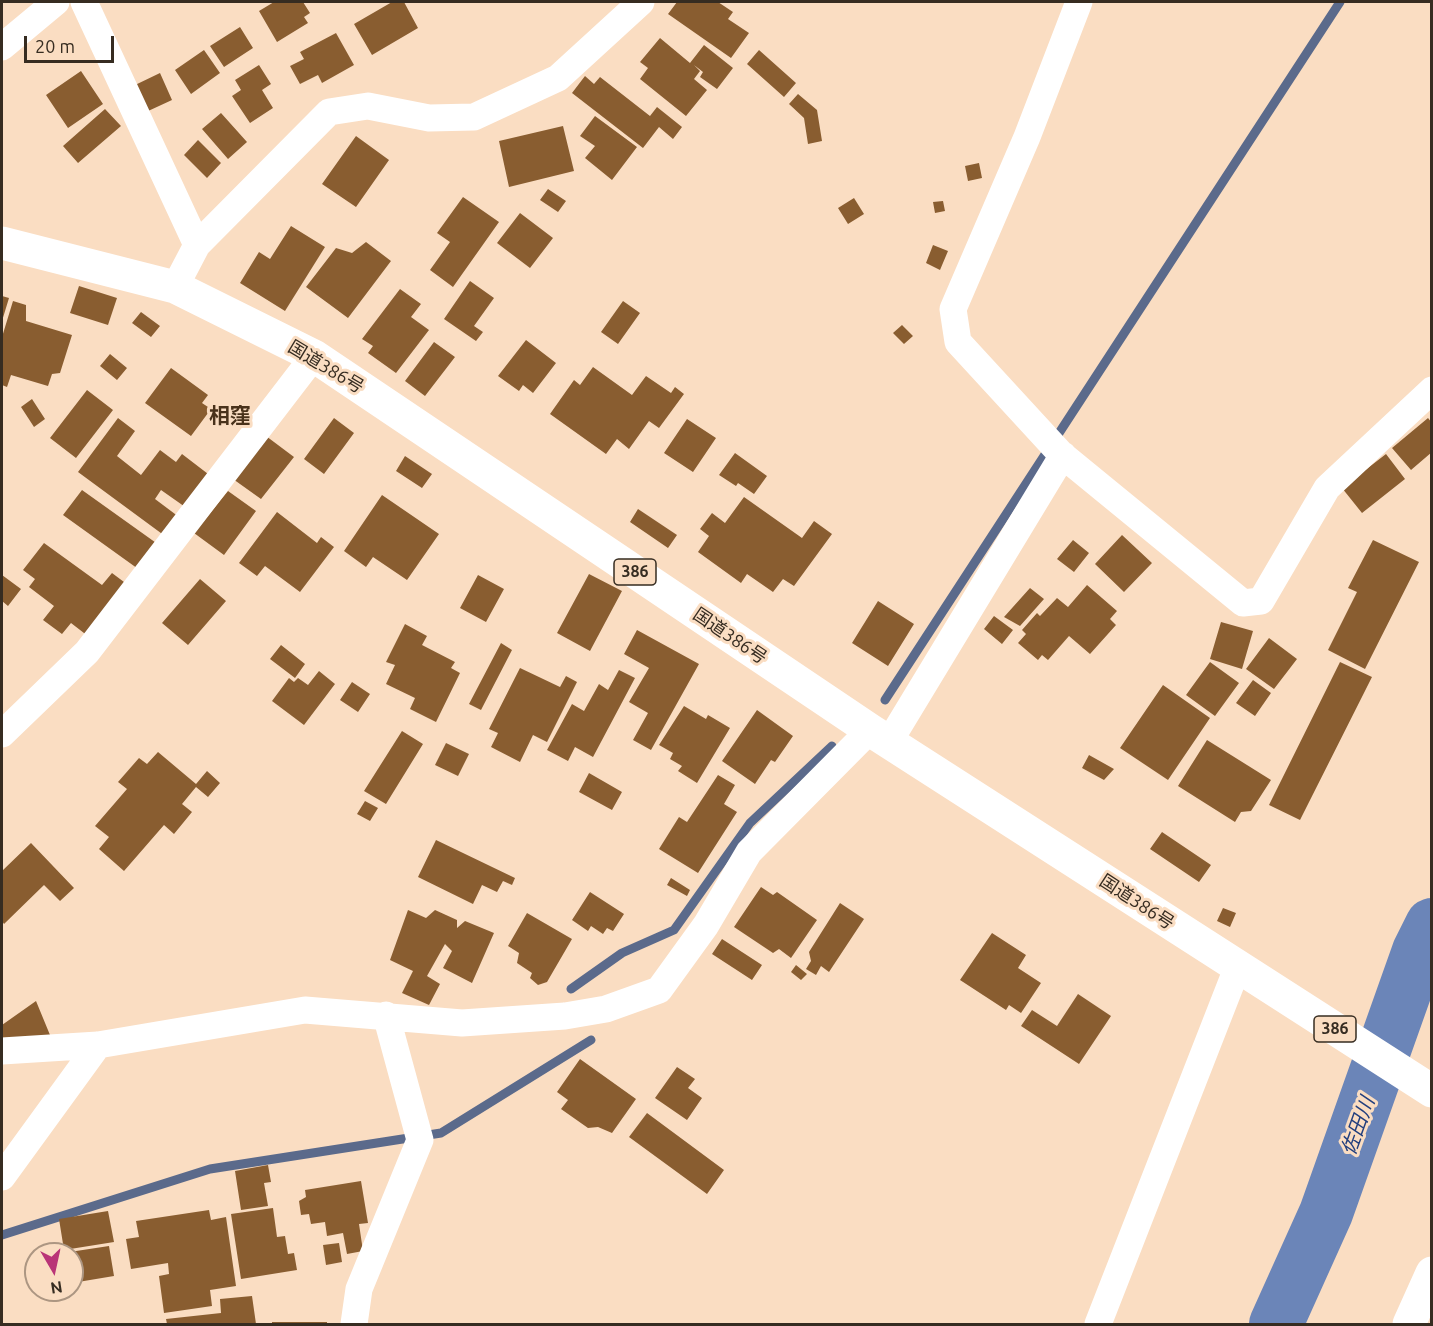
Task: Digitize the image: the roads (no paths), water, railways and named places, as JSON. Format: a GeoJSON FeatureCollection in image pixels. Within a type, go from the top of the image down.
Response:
{"type":"FeatureCollection","features":[{"type":"Feature","properties":{"kind":"main road","name":"国道386号"},"geometry":{"type":"LineString","coordinates":[[2,243],[175,287],[314,356],[880,736],[1431,1092]]}},
{"type":"Feature","properties":{"kind":"main road"},"geometry":{"type":"LineString","coordinates":[[1409,1324],[1431,1273]]}},
{"type":"Feature","properties":{"kind":"street"},"geometry":{"type":"LineString","coordinates":[[2,47],[56,2]]}},
{"type":"Feature","properties":{"kind":"street"},"geometry":{"type":"LineString","coordinates":[[84,2],[197,245]]}},
{"type":"Feature","properties":{"kind":"street"},"geometry":{"type":"LineString","coordinates":[[175,287],[197,245],[329,112],[369,106],[429,118],[474,117],[558,78],[641,2]]}},
{"type":"Feature","properties":{"kind":"street"},"geometry":{"type":"LineString","coordinates":[[1079,2],[1027,137],[953,309],[958,342],[1062,454],[1243,603],[1261,601],[1327,488],[1431,390]]}},
{"type":"Feature","properties":{"kind":"street"},"geometry":{"type":"LineString","coordinates":[[2,734],[87,652],[314,356]]}},
{"type":"Feature","properties":{"kind":"street"},"geometry":{"type":"LineString","coordinates":[[2,1051],[98,1045],[305,1010],[462,1023],[565,1016],[606,1009],[658,990],[706,925],[749,852],[880,736],[1062,454]]}},
{"type":"Feature","properties":{"kind":"street"},"geometry":{"type":"LineString","coordinates":[[1098,1324],[1238,966]]}},
{"type":"Feature","properties":{"kind":"street"},"geometry":{"type":"LineString","coordinates":[[354,1324],[359,1289],[417,1128],[386,1015]]}},
{"type":"Feature","properties":{"kind":"street"},"geometry":{"type":"LineString","coordinates":[[2,1177],[98,1045]]}},
{"type":"Feature","properties":{"kind":"waterway"},"geometry":{"type":"LineString","coordinates":[[885,700],[1340,2]]}},
{"type":"Feature","properties":{"kind":"waterway"},"geometry":{"type":"LineString","coordinates":[[571,989],[622,953],[674,930],[750,823],[832,746]]}},
{"type":"Feature","properties":{"kind":"waterway","name":"佐田川"},"geometry":{"type":"LineString","coordinates":[[1276,1324],[1326,1213],[1419,951],[1432,925]]}},
{"type":"Feature","properties":{"kind":"waterway"},"geometry":{"type":"LineString","coordinates":[[2,1235],[210,1169],[441,1133],[591,1040]]}},
{"type":"Feature","properties":{"kind":"district","name":"相窪"},"geometry":{"type":"Point","coordinates":[230,416]}}]}
